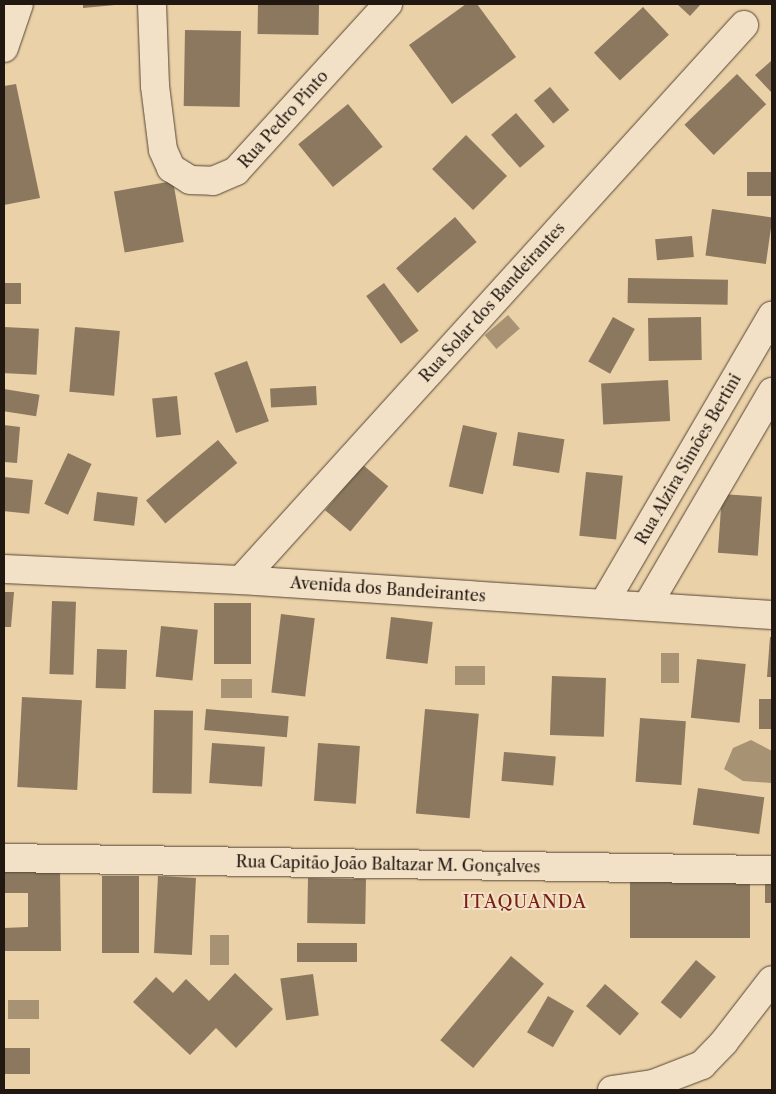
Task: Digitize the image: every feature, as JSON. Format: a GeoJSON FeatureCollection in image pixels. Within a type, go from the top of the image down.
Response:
{"type":"FeatureCollection","features":[{"type":"Feature","properties":{"kind":"street"},"geometry":{"type":"LineString","coordinates":[[4,48],[19,4]]}},
{"type":"Feature","properties":{"kind":"street","name":"Rua Pedro Pinto"},"geometry":{"type":"LineString","coordinates":[[152,4],[155,86],[163,150],[171,168],[190,180],[213,181],[236,171],[388,4]]}},
{"type":"Feature","properties":{"kind":"street","name":"Rua Solar dos Bandeirantes"},"geometry":{"type":"LineString","coordinates":[[241,580],[744,25]]}},
{"type":"Feature","properties":{"kind":"street","name":"Rua Alzira Simões Bertini"},"geometry":{"type":"LineString","coordinates":[[604,603],[772,316]]}},
{"type":"Feature","properties":{"kind":"street"},"geometry":{"type":"LineString","coordinates":[[647,606],[772,392]]}},
{"type":"Feature","properties":{"kind":"street","name":"Avenida dos Bandeirantes"},"geometry":{"type":"LineString","coordinates":[[4,569],[241,580],[772,615]]}},
{"type":"Feature","properties":{"kind":"street","name":"Rua Capitão João Baltazar M. Gonçalves"},"geometry":{"type":"LineString","coordinates":[[4,858],[772,870]]}},
{"type":"Feature","properties":{"kind":"street"},"geometry":{"type":"LineString","coordinates":[[612,1090],[653,1084],[702,1065],[771,983]]}},
{"type":"Feature","properties":{"kind":"shaded area"},"geometry":{"type":"Polygon","coordinates":[[[508,315],[520,329],[496,349],[485,335],[508,315]]]}},
{"type":"Feature","properties":{"kind":"shaded area"},"geometry":{"type":"Polygon","coordinates":[[[661,653],[679,653],[679,683],[661,683],[661,653]]]}},
{"type":"Feature","properties":{"kind":"shaded area"},"geometry":{"type":"Polygon","coordinates":[[[455,666],[485,666],[485,685],[455,685],[455,666]]]}},
{"type":"Feature","properties":{"kind":"shaded area"},"geometry":{"type":"Polygon","coordinates":[[[221,679],[252,679],[252,698],[221,698],[221,679]]]}},
{"type":"Feature","properties":{"kind":"shaded area"},"geometry":{"type":"Polygon","coordinates":[[[751,740],[772,751],[771,783],[743,781],[724,769],[733,748],[751,740]]]}},
{"type":"Feature","properties":{"kind":"shaded area"},"geometry":{"type":"Polygon","coordinates":[[[210,935],[229,935],[229,965],[210,965],[210,935]]]}},
{"type":"Feature","properties":{"kind":"shaded area"},"geometry":{"type":"Polygon","coordinates":[[[8,1000],[39,1000],[39,1019],[8,1019],[8,1000]]]}},
{"type":"Feature","properties":{"kind":"building"},"geometry":{"type":"Polygon","coordinates":[[[83,4],[115,4],[115,5],[83,8],[83,4]]]}},
{"type":"Feature","properties":{"kind":"building"},"geometry":{"type":"Polygon","coordinates":[[[258,4],[319,5],[318,35],[257,34],[258,4]]]}},
{"type":"Feature","properties":{"kind":"building"},"geometry":{"type":"Polygon","coordinates":[[[466,4],[477,4],[516,57],[452,104],[409,45],[466,4]]]}},
{"type":"Feature","properties":{"kind":"building"},"geometry":{"type":"Polygon","coordinates":[[[677,4],[701,4],[690,16],[677,4]]]}},
{"type":"Feature","properties":{"kind":"building"},"geometry":{"type":"Polygon","coordinates":[[[643,7],[669,35],[620,80],[594,53],[643,7]]]}},
{"type":"Feature","properties":{"kind":"building"},"geometry":{"type":"Polygon","coordinates":[[[185,30],[241,31],[240,107],[184,106],[185,30]]]}},
{"type":"Feature","properties":{"kind":"building"},"geometry":{"type":"Polygon","coordinates":[[[771,61],[772,63],[772,93],[755,75],[771,61]]]}},
{"type":"Feature","properties":{"kind":"building"},"geometry":{"type":"Polygon","coordinates":[[[737,74],[766,104],[714,155],[684,125],[737,74]]]}},
{"type":"Feature","properties":{"kind":"building"},"geometry":{"type":"Polygon","coordinates":[[[16,84],[40,198],[4,205],[4,86],[16,84]]]}},
{"type":"Feature","properties":{"kind":"building"},"geometry":{"type":"Polygon","coordinates":[[[550,87],[569,110],[553,123],[534,100],[550,87]]]}},
{"type":"Feature","properties":{"kind":"building"},"geometry":{"type":"Polygon","coordinates":[[[348,104],[383,147],[333,187],[298,144],[348,104]]]}},
{"type":"Feature","properties":{"kind":"building"},"geometry":{"type":"Polygon","coordinates":[[[516,113],[545,146],[520,168],[491,135],[516,113]]]}},
{"type":"Feature","properties":{"kind":"building"},"geometry":{"type":"Polygon","coordinates":[[[466,135],[507,176],[473,210],[432,169],[466,135]]]}},
{"type":"Feature","properties":{"kind":"building"},"geometry":{"type":"Polygon","coordinates":[[[747,172],[772,172],[772,196],[747,196],[747,172]]]}},
{"type":"Feature","properties":{"kind":"building"},"geometry":{"type":"Polygon","coordinates":[[[173,181],[184,242],[125,252],[114,191],[173,181]]]}},
{"type":"Feature","properties":{"kind":"building"},"geometry":{"type":"Polygon","coordinates":[[[712,209],[772,217],[766,264],[705,256],[712,209]]]}},
{"type":"Feature","properties":{"kind":"building"},"geometry":{"type":"Polygon","coordinates":[[[455,217],[477,242],[418,293],[396,268],[455,217]]]}},
{"type":"Feature","properties":{"kind":"building"},"geometry":{"type":"Polygon","coordinates":[[[692,236],[694,257],[657,260],[655,239],[692,236]]]}},
{"type":"Feature","properties":{"kind":"building"},"geometry":{"type":"Polygon","coordinates":[[[628,278],[728,280],[728,305],[628,303],[628,278]]]}},
{"type":"Feature","properties":{"kind":"building"},"geometry":{"type":"Polygon","coordinates":[[[4,283],[21,283],[21,304],[4,304],[4,283]]]}},
{"type":"Feature","properties":{"kind":"building"},"geometry":{"type":"Polygon","coordinates":[[[384,283],[419,331],[401,344],[366,296],[384,283]]]}},
{"type":"Feature","properties":{"kind":"building"},"geometry":{"type":"Polygon","coordinates":[[[613,317],[635,329],[610,374],[588,362],[613,317]]]}},
{"type":"Feature","properties":{"kind":"building"},"geometry":{"type":"Polygon","coordinates":[[[701,317],[702,360],[649,361],[648,318],[701,317]]]}},
{"type":"Feature","properties":{"kind":"building"},"geometry":{"type":"Polygon","coordinates":[[[4,327],[39,329],[37,375],[4,373],[4,327]]]}},
{"type":"Feature","properties":{"kind":"building"},"geometry":{"type":"Polygon","coordinates":[[[75,327],[120,331],[114,396],[69,392],[75,327]]]}},
{"type":"Feature","properties":{"kind":"building"},"geometry":{"type":"Polygon","coordinates":[[[247,361],[269,421],[236,433],[214,373],[247,361]]]}},
{"type":"Feature","properties":{"kind":"building"},"geometry":{"type":"Polygon","coordinates":[[[668,380],[670,421],[603,424],[601,384],[668,380]]]}},
{"type":"Feature","properties":{"kind":"building"},"geometry":{"type":"Polygon","coordinates":[[[316,386],[317,405],[271,407],[270,388],[316,386]]]}},
{"type":"Feature","properties":{"kind":"building"},"geometry":{"type":"Polygon","coordinates":[[[4,389],[40,395],[36,416],[4,411],[4,389]]]}},
{"type":"Feature","properties":{"kind":"building"},"geometry":{"type":"Polygon","coordinates":[[[177,396],[181,435],[156,437],[152,399],[177,396]]]}},
{"type":"Feature","properties":{"kind":"building"},"geometry":{"type":"Polygon","coordinates":[[[4,425],[20,427],[17,463],[4,462],[4,425]]]}},
{"type":"Feature","properties":{"kind":"building"},"geometry":{"type":"Polygon","coordinates":[[[463,425],[497,433],[483,494],[449,486],[463,425]]]}},
{"type":"Feature","properties":{"kind":"building"},"geometry":{"type":"Polygon","coordinates":[[[518,432],[564,439],[559,473],[513,466],[518,432]]]}},
{"type":"Feature","properties":{"kind":"building"},"geometry":{"type":"Polygon","coordinates":[[[218,440],[237,463],[165,523],[146,500],[218,440]]]}},
{"type":"Feature","properties":{"kind":"building"},"geometry":{"type":"Polygon","coordinates":[[[68,453],[92,464],[68,515],[44,504],[68,453]]]}},
{"type":"Feature","properties":{"kind":"building"},"geometry":{"type":"Polygon","coordinates":[[[363,465],[388,486],[350,531],[325,510],[363,465]]]}},
{"type":"Feature","properties":{"kind":"building"},"geometry":{"type":"Polygon","coordinates":[[[586,472],[623,476],[616,540],[579,536],[586,472]]]}},
{"type":"Feature","properties":{"kind":"building"},"geometry":{"type":"Polygon","coordinates":[[[4,477],[33,480],[29,514],[4,511],[4,477]]]}},
{"type":"Feature","properties":{"kind":"building"},"geometry":{"type":"Polygon","coordinates":[[[97,492],[138,497],[134,526],[93,521],[97,492]]]}},
{"type":"Feature","properties":{"kind":"building"},"geometry":{"type":"Polygon","coordinates":[[[722,494],[762,497],[758,556],[718,553],[722,494]]]}},
{"type":"Feature","properties":{"kind":"building"},"geometry":{"type":"Polygon","coordinates":[[[4,592],[14,592],[11,627],[4,627],[4,592]]]}},
{"type":"Feature","properties":{"kind":"building"},"geometry":{"type":"Polygon","coordinates":[[[52,601],[76,602],[73,675],[49,674],[52,601]]]}},
{"type":"Feature","properties":{"kind":"building"},"geometry":{"type":"Polygon","coordinates":[[[214,603],[251,603],[251,664],[214,664],[214,603]]]}},
{"type":"Feature","properties":{"kind":"building"},"geometry":{"type":"Polygon","coordinates":[[[281,614],[315,618],[305,697],[271,692],[281,614]]]}},
{"type":"Feature","properties":{"kind":"building"},"geometry":{"type":"Polygon","coordinates":[[[391,617],[433,622],[428,664],[386,659],[391,617]]]}},
{"type":"Feature","properties":{"kind":"building"},"geometry":{"type":"Polygon","coordinates":[[[161,626],[198,630],[192,681],[156,677],[161,626]]]}},
{"type":"Feature","properties":{"kind":"building"},"geometry":{"type":"Polygon","coordinates":[[[770,637],[772,637],[772,677],[767,677],[770,637]]]}},
{"type":"Feature","properties":{"kind":"building"},"geometry":{"type":"Polygon","coordinates":[[[97,649],[127,650],[126,689],[96,688],[97,649]]]}},
{"type":"Feature","properties":{"kind":"building"},"geometry":{"type":"Polygon","coordinates":[[[697,659],[746,664],[740,723],[691,718],[697,659]]]}},
{"type":"Feature","properties":{"kind":"building"},"geometry":{"type":"Polygon","coordinates":[[[552,676],[606,678],[604,737],[550,735],[552,676]]]}},
{"type":"Feature","properties":{"kind":"building"},"geometry":{"type":"Polygon","coordinates":[[[22,697],[82,700],[77,790],[17,787],[22,697]]]}},
{"type":"Feature","properties":{"kind":"building"},"geometry":{"type":"Polygon","coordinates":[[[759,699],[772,699],[772,729],[759,729],[759,699]]]}},
{"type":"Feature","properties":{"kind":"building"},"geometry":{"type":"Polygon","coordinates":[[[206,709],[289,716],[287,737],[204,730],[206,709]]]}},
{"type":"Feature","properties":{"kind":"building"},"geometry":{"type":"Polygon","coordinates":[[[425,709],[479,714],[470,818],[416,814],[425,709]]]}},
{"type":"Feature","properties":{"kind":"building"},"geometry":{"type":"Polygon","coordinates":[[[154,710],[193,711],[192,794],[153,793],[154,710]]]}},
{"type":"Feature","properties":{"kind":"building"},"geometry":{"type":"Polygon","coordinates":[[[640,718],[686,721],[681,785],[636,782],[640,718]]]}},
{"type":"Feature","properties":{"kind":"building"},"geometry":{"type":"Polygon","coordinates":[[[212,743],[265,747],[262,787],[209,783],[212,743]]]}},
{"type":"Feature","properties":{"kind":"building"},"geometry":{"type":"Polygon","coordinates":[[[318,743],[360,746],[356,804],[314,801],[318,743]]]}},
{"type":"Feature","properties":{"kind":"building"},"geometry":{"type":"Polygon","coordinates":[[[504,752],[556,757],[553,785],[501,781],[504,752]]]}},
{"type":"Feature","properties":{"kind":"building"},"geometry":{"type":"Polygon","coordinates":[[[698,788],[764,797],[759,834],[693,825],[698,788]]]}},
{"type":"Feature","properties":{"kind":"building"},"geometry":{"type":"Polygon","coordinates":[[[60,868],[61,951],[4,951],[4,928],[28,927],[28,893],[4,893],[4,869],[60,868]]]}},
{"type":"Feature","properties":{"kind":"building"},"geometry":{"type":"Polygon","coordinates":[[[102,876],[139,876],[139,953],[102,953],[102,876]]]}},
{"type":"Feature","properties":{"kind":"building"},"geometry":{"type":"Polygon","coordinates":[[[158,876],[196,878],[192,955],[154,953],[158,876]]]}},
{"type":"Feature","properties":{"kind":"building"},"geometry":{"type":"Polygon","coordinates":[[[308,878],[366,879],[365,924],[307,923],[308,878]]]}},
{"type":"Feature","properties":{"kind":"building"},"geometry":{"type":"Polygon","coordinates":[[[630,881],[750,881],[750,938],[630,938],[630,881]]]}},
{"type":"Feature","properties":{"kind":"building"},"geometry":{"type":"Polygon","coordinates":[[[765,884],[772,884],[772,903],[765,903],[765,884]]]}},
{"type":"Feature","properties":{"kind":"building"},"geometry":{"type":"Polygon","coordinates":[[[297,943],[357,943],[357,962],[297,962],[297,943]]]}},
{"type":"Feature","properties":{"kind":"building"},"geometry":{"type":"Polygon","coordinates":[[[511,956],[544,984],[473,1068],[440,1040],[511,956]]]}},
{"type":"Feature","properties":{"kind":"building"},"geometry":{"type":"Polygon","coordinates":[[[696,960],[716,977],[681,1019],[661,1002],[696,960]]]}},
{"type":"Feature","properties":{"kind":"building"},"geometry":{"type":"Polygon","coordinates":[[[235,973],[273,1009],[236,1048],[216,1028],[190,1055],[133,1002],[156,977],[173,993],[186,979],[209,1001],[235,973]]]}},
{"type":"Feature","properties":{"kind":"building"},"geometry":{"type":"Polygon","coordinates":[[[313,974],[319,1016],[286,1020],[280,979],[313,974]]]}},
{"type":"Feature","properties":{"kind":"building"},"geometry":{"type":"Polygon","coordinates":[[[605,984],[639,1014],[620,1035],[586,1006],[605,984]]]}},
{"type":"Feature","properties":{"kind":"building"},"geometry":{"type":"Polygon","coordinates":[[[548,996],[574,1011],[553,1047],[527,1032],[548,996]]]}},
{"type":"Feature","properties":{"kind":"building"},"geometry":{"type":"Polygon","coordinates":[[[4,1048],[30,1048],[30,1074],[4,1074],[4,1048]]]}},
{"type":"Feature","properties":{"kind":"district","name":"ITAQUANDA"},"geometry":{"type":"Point","coordinates":[525,902]}}]}
